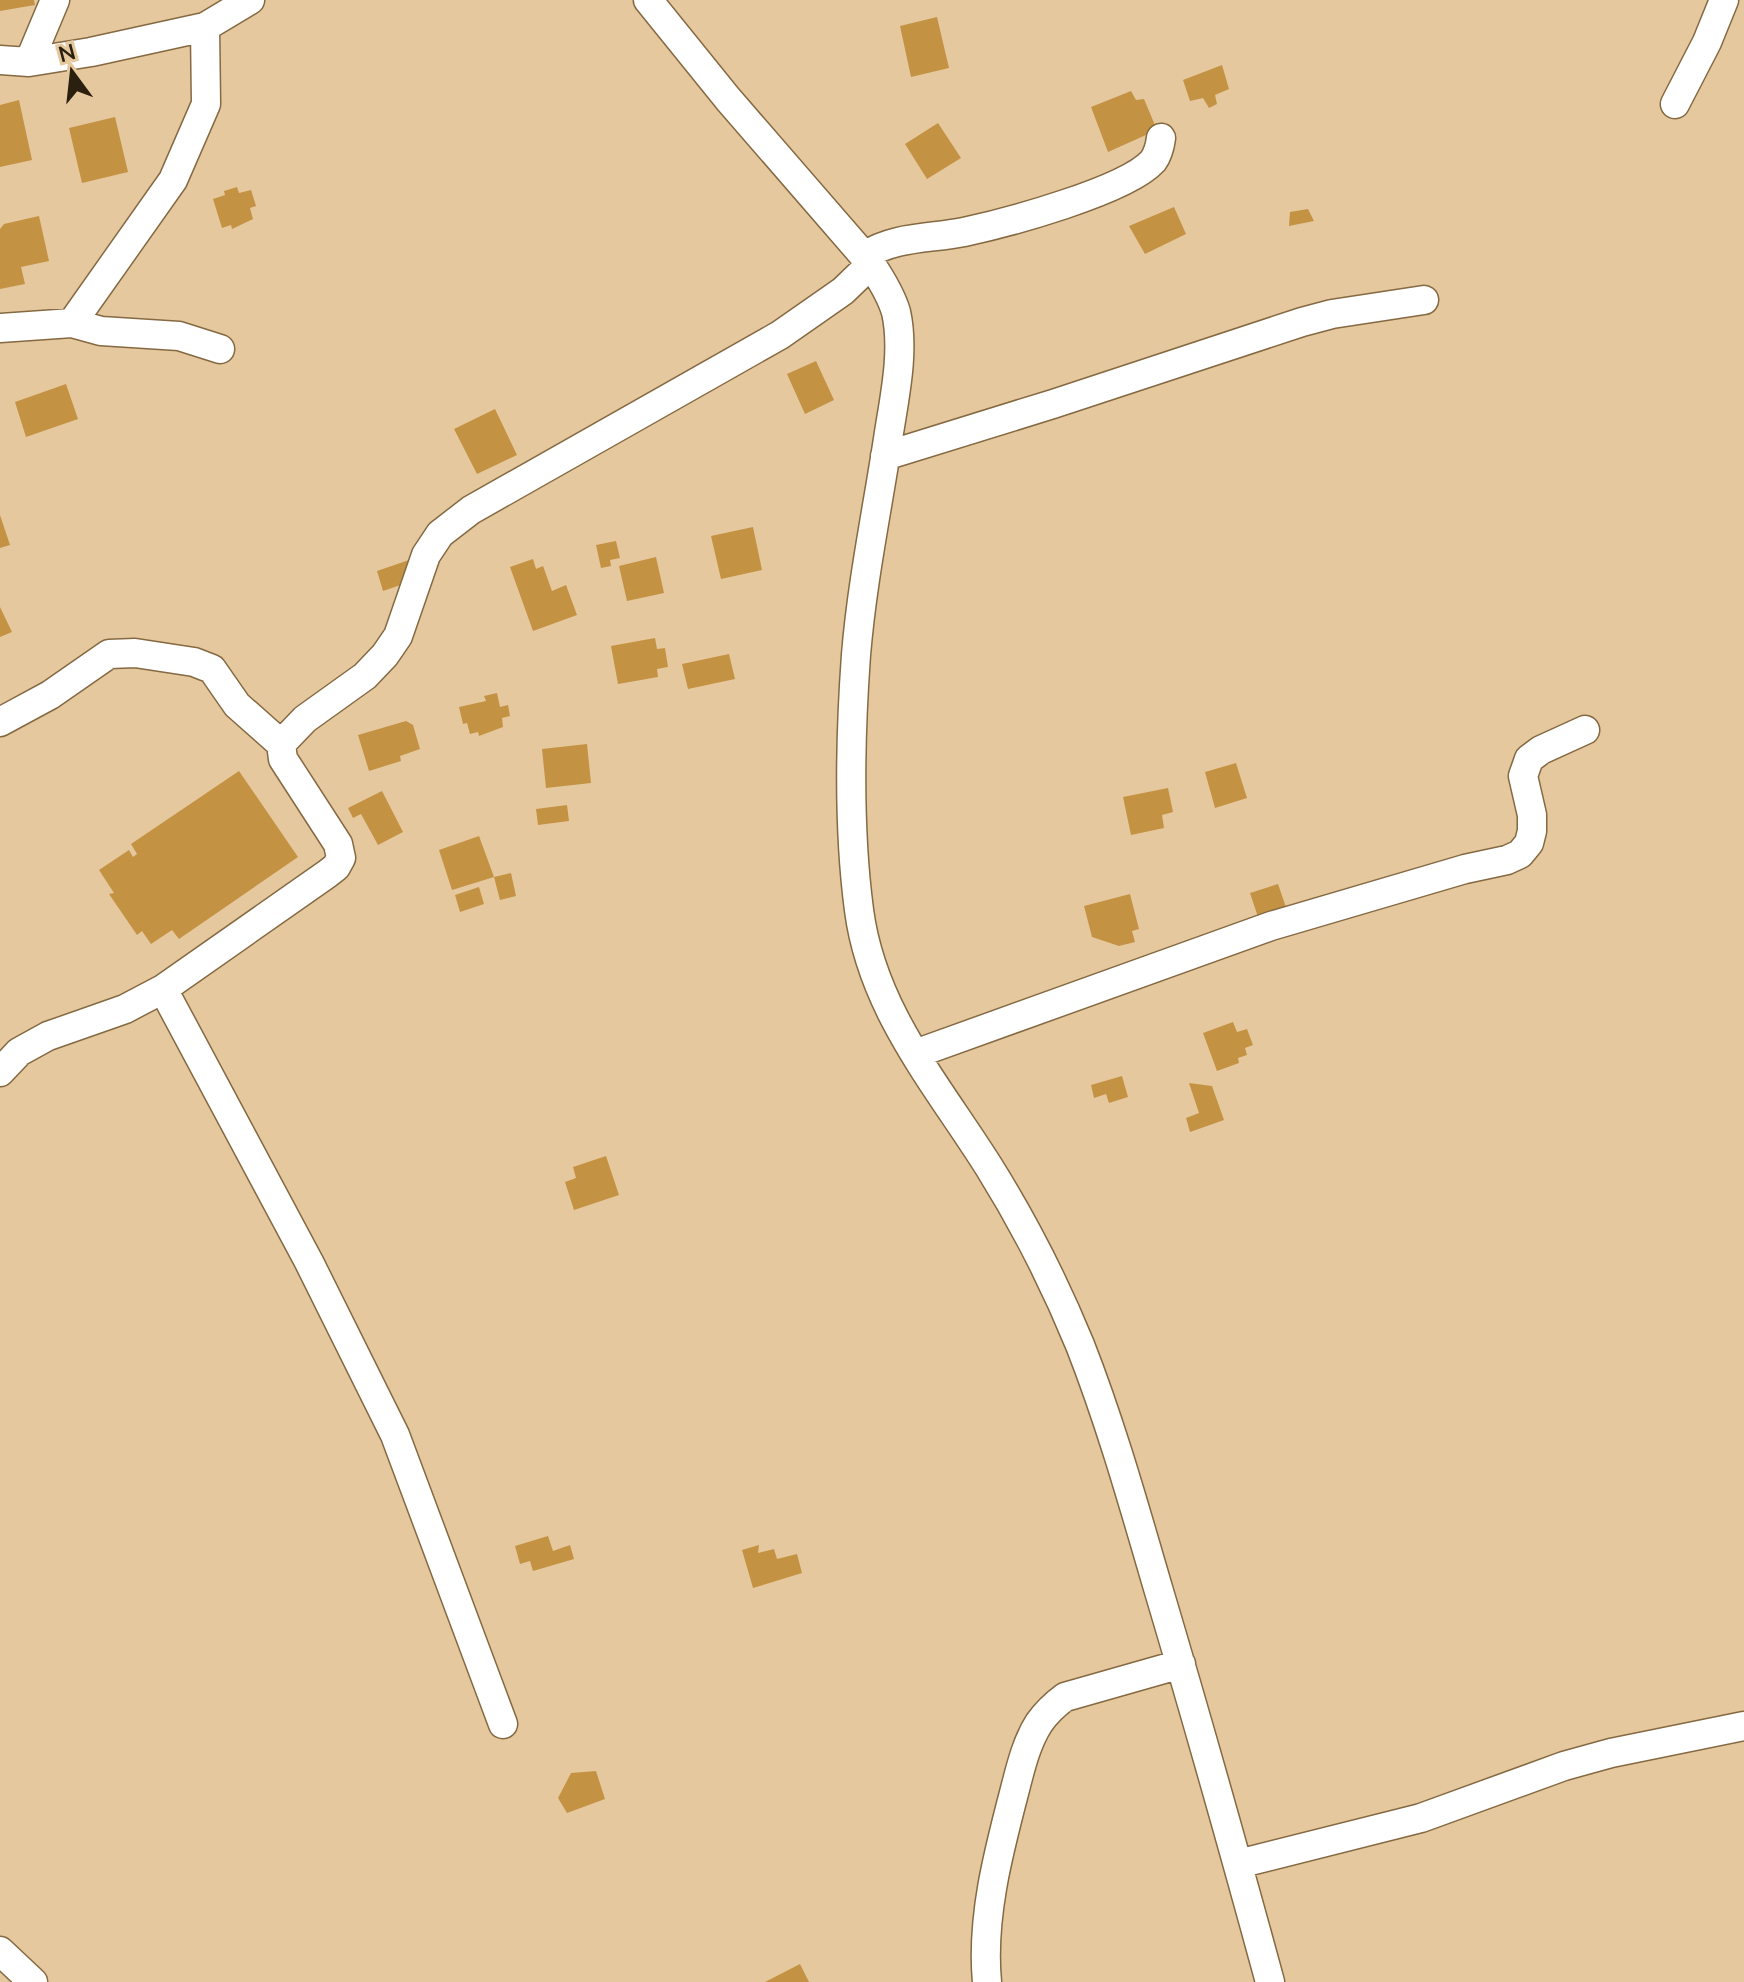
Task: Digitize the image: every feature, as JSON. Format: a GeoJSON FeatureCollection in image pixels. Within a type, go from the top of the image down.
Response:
{"type":"FeatureCollection","features":[{"type":"Feature","properties":{"kind":"street"},"geometry":{"type":"LineString","coordinates":[[29,62],[55,0]]}},
{"type":"Feature","properties":{"kind":"street"},"geometry":{"type":"LineString","coordinates":[[0,60],[29,62],[205,27],[250,0]]}},
{"type":"Feature","properties":{"kind":"street"},"geometry":{"type":"LineString","coordinates":[[648,0],[728,99],[867,260],[882,281],[895,310],[899,337],[856,657],[853,838],[862,938],[874,978],[897,1028],[991,1171],[1050,1278],[1074,1332],[1123,1468],[1270,1982]]}},
{"type":"Feature","properties":{"kind":"street"},"geometry":{"type":"LineString","coordinates":[[1675,104],[1707,42],[1724,0]]}},
{"type":"Feature","properties":{"kind":"street"},"geometry":{"type":"LineString","coordinates":[[72,323],[173,180],[206,104],[205,27]]}},
{"type":"Feature","properties":{"kind":"street"},"geometry":{"type":"LineString","coordinates":[[281,744],[305,719],[365,676],[385,655],[398,636],[426,555],[440,534],[471,510],[780,335],[843,291],[867,260],[894,242],[984,227],[1096,193],[1151,162],[1159,150],[1161,138]]}},
{"type":"Feature","properties":{"kind":"street"},"geometry":{"type":"LineString","coordinates":[[885,456],[1302,322],[1332,314],[1424,300]]}},
{"type":"Feature","properties":{"kind":"street"},"geometry":{"type":"LineString","coordinates":[[0,328],[9,330],[72,323],[101,331],[179,336],[220,349]]}},
{"type":"Feature","properties":{"kind":"street"},"geometry":{"type":"LineString","coordinates":[[0,722],[50,695],[109,654],[135,653],[194,662],[212,669],[237,705],[281,744],[283,759],[338,844],[341,858],[327,874],[163,989],[125,1009],[48,1036],[19,1052],[0,1072]]}},
{"type":"Feature","properties":{"kind":"street"},"geometry":{"type":"LineString","coordinates":[[915,1054],[1271,926],[1520,854],[1529,843],[1532,831],[1532,815],[1523,776],[1529,759],[1541,750],[1585,730]]}},
{"type":"Feature","properties":{"kind":"street"},"geometry":{"type":"LineString","coordinates":[[163,989],[309,1262],[395,1435],[503,1724]]}},
{"type":"Feature","properties":{"kind":"street"},"geometry":{"type":"LineString","coordinates":[[987,1982],[988,1913],[1001,1842],[1023,1761],[1037,1726],[1051,1708],[1065,1697],[1181,1664]]}},
{"type":"Feature","properties":{"kind":"street"},"geometry":{"type":"LineString","coordinates":[[1238,1864],[1421,1818],[1520,1780],[1599,1756],[1744,1726]]}},
{"type":"Feature","properties":{"kind":"street"},"geometry":{"type":"LineString","coordinates":[[0,1951],[33,1982]]}},
{"type":"Feature","properties":{"kind":"building"},"geometry":{"type":"Polygon","coordinates":[[[0,0],[34,0],[35,5],[0,11],[0,0]]]}},
{"type":"Feature","properties":{"kind":"building"},"geometry":{"type":"Polygon","coordinates":[[[937,17],[949,68],[911,77],[900,26],[937,17]]]}},
{"type":"Feature","properties":{"kind":"building"},"geometry":{"type":"Polygon","coordinates":[[[1222,65],[1229,89],[1215,95],[1217,104],[1209,108],[1203,98],[1190,101],[1183,80],[1222,65]]]}},
{"type":"Feature","properties":{"kind":"building"},"geometry":{"type":"Polygon","coordinates":[[[1131,91],[1136,100],[1144,99],[1157,130],[1108,152],[1091,107],[1131,91]]]}},
{"type":"Feature","properties":{"kind":"building"},"geometry":{"type":"Polygon","coordinates":[[[19,100],[32,160],[0,167],[0,105],[19,100]]]}},
{"type":"Feature","properties":{"kind":"building"},"geometry":{"type":"Polygon","coordinates":[[[115,117],[128,172],[82,183],[69,128],[115,117]]]}},
{"type":"Feature","properties":{"kind":"building"},"geometry":{"type":"Polygon","coordinates":[[[938,123],[961,158],[927,179],[905,144],[938,123]]]}},
{"type":"Feature","properties":{"kind":"building"},"geometry":{"type":"Polygon","coordinates":[[[237,187],[239,193],[251,190],[256,206],[250,208],[253,219],[232,229],[231,225],[222,228],[213,199],[237,187]]]}},
{"type":"Feature","properties":{"kind":"building"},"geometry":{"type":"Polygon","coordinates":[[[1174,207],[1186,234],[1145,254],[1129,226],[1174,207]]]}},
{"type":"Feature","properties":{"kind":"building"},"geometry":{"type":"Polygon","coordinates":[[[1308,209],[1314,221],[1289,226],[1290,212],[1308,209]]]}},
{"type":"Feature","properties":{"kind":"building"},"geometry":{"type":"Polygon","coordinates":[[[39,216],[49,261],[21,267],[25,284],[0,289],[0,229],[4,224],[39,216]]]}},
{"type":"Feature","properties":{"kind":"building"},"geometry":{"type":"Polygon","coordinates":[[[816,361],[834,400],[805,414],[787,374],[816,361]]]}},
{"type":"Feature","properties":{"kind":"building"},"geometry":{"type":"Polygon","coordinates":[[[66,384],[78,419],[26,437],[15,402],[66,384]]]}},
{"type":"Feature","properties":{"kind":"building"},"geometry":{"type":"Polygon","coordinates":[[[495,409],[517,455],[477,474],[454,429],[495,409]]]}},
{"type":"Feature","properties":{"kind":"building"},"geometry":{"type":"Polygon","coordinates":[[[0,515],[10,545],[0,548],[0,515]]]}},
{"type":"Feature","properties":{"kind":"building"},"geometry":{"type":"Polygon","coordinates":[[[753,527],[762,570],[721,579],[711,536],[753,527]]]}},
{"type":"Feature","properties":{"kind":"building"},"geometry":{"type":"Polygon","coordinates":[[[616,541],[620,558],[610,560],[611,566],[601,568],[596,545],[616,541]]]}},
{"type":"Feature","properties":{"kind":"building"},"geometry":{"type":"Polygon","coordinates":[[[656,557],[664,593],[627,601],[619,566],[656,557]]]}},
{"type":"Feature","properties":{"kind":"building"},"geometry":{"type":"Polygon","coordinates":[[[533,559],[536,569],[543,566],[552,591],[566,585],[577,615],[533,631],[510,567],[533,559]]]}},
{"type":"Feature","properties":{"kind":"building"},"geometry":{"type":"Polygon","coordinates":[[[409,560],[415,580],[383,591],[377,571],[409,560]]]}},
{"type":"Feature","properties":{"kind":"building"},"geometry":{"type":"Polygon","coordinates":[[[0,607],[12,632],[0,637],[0,607]]]}},
{"type":"Feature","properties":{"kind":"building"},"geometry":{"type":"Polygon","coordinates":[[[655,638],[657,649],[665,648],[668,667],[657,669],[658,677],[618,684],[611,646],[655,638]]]}},
{"type":"Feature","properties":{"kind":"building"},"geometry":{"type":"Polygon","coordinates":[[[729,654],[735,679],[688,689],[682,664],[729,654]]]}},
{"type":"Feature","properties":{"kind":"building"},"geometry":{"type":"Polygon","coordinates":[[[497,693],[500,707],[508,705],[510,716],[502,718],[503,727],[479,736],[478,732],[470,734],[467,723],[463,724],[459,707],[486,701],[484,696],[497,693]]]}},
{"type":"Feature","properties":{"kind":"building"},"geometry":{"type":"Polygon","coordinates":[[[406,721],[413,725],[420,749],[400,756],[401,761],[369,771],[358,735],[406,721]]]}},
{"type":"Feature","properties":{"kind":"building"},"geometry":{"type":"Polygon","coordinates":[[[587,744],[591,783],[546,788],[542,749],[587,744]]]}},
{"type":"Feature","properties":{"kind":"building"},"geometry":{"type":"Polygon","coordinates":[[[1236,763],[1247,798],[1215,808],[1205,772],[1236,763]]]}},
{"type":"Feature","properties":{"kind":"building"},"geometry":{"type":"Polygon","coordinates":[[[239,771],[298,857],[179,939],[172,930],[151,944],[142,931],[137,935],[109,894],[114,893],[99,870],[129,850],[133,857],[137,854],[131,844],[239,771]]]}},
{"type":"Feature","properties":{"kind":"building"},"geometry":{"type":"Polygon","coordinates":[[[1168,788],[1173,812],[1162,815],[1164,828],[1131,835],[1123,797],[1168,788]]]}},
{"type":"Feature","properties":{"kind":"building"},"geometry":{"type":"Polygon","coordinates":[[[382,791],[403,832],[378,845],[361,814],[353,818],[348,808],[382,791]]]}},
{"type":"Feature","properties":{"kind":"building"},"geometry":{"type":"Polygon","coordinates":[[[567,805],[569,821],[538,825],[536,809],[567,805]]]}},
{"type":"Feature","properties":{"kind":"building"},"geometry":{"type":"Polygon","coordinates":[[[479,836],[494,877],[452,890],[439,850],[479,836]]]}},
{"type":"Feature","properties":{"kind":"building"},"geometry":{"type":"Polygon","coordinates":[[[511,873],[516,896],[500,900],[494,877],[511,873]]]}},
{"type":"Feature","properties":{"kind":"building"},"geometry":{"type":"Polygon","coordinates":[[[1278,884],[1287,910],[1259,920],[1250,893],[1278,884]]]}},
{"type":"Feature","properties":{"kind":"building"},"geometry":{"type":"Polygon","coordinates":[[[479,887],[484,904],[460,912],[455,895],[479,887]]]}},
{"type":"Feature","properties":{"kind":"building"},"geometry":{"type":"Polygon","coordinates":[[[1130,894],[1139,929],[1132,931],[1135,942],[1119,946],[1092,937],[1084,906],[1130,894]]]}},
{"type":"Feature","properties":{"kind":"building"},"geometry":{"type":"Polygon","coordinates":[[[1233,1022],[1237,1032],[1247,1029],[1253,1045],[1245,1048],[1247,1055],[1238,1058],[1239,1063],[1217,1071],[1203,1033],[1233,1022]]]}},
{"type":"Feature","properties":{"kind":"building"},"geometry":{"type":"Polygon","coordinates":[[[1122,1076],[1128,1097],[1109,1103],[1106,1094],[1094,1098],[1091,1085],[1122,1076]]]}},
{"type":"Feature","properties":{"kind":"building"},"geometry":{"type":"Polygon","coordinates":[[[1189,1083],[1212,1086],[1224,1120],[1190,1132],[1186,1118],[1199,1113],[1189,1083]]]}},
{"type":"Feature","properties":{"kind":"building"},"geometry":{"type":"Polygon","coordinates":[[[606,1156],[619,1195],[574,1210],[565,1182],[576,1178],[573,1167],[606,1156]]]}},
{"type":"Feature","properties":{"kind":"building"},"geometry":{"type":"Polygon","coordinates":[[[548,1536],[553,1551],[570,1545],[574,1559],[533,1571],[530,1561],[520,1564],[515,1546],[548,1536]]]}},
{"type":"Feature","properties":{"kind":"building"},"geometry":{"type":"Polygon","coordinates":[[[759,1545],[758,1553],[774,1549],[777,1559],[797,1554],[802,1573],[753,1588],[742,1550],[759,1545]]]}},
{"type":"Feature","properties":{"kind":"building"},"geometry":{"type":"Polygon","coordinates":[[[596,1771],[605,1799],[567,1813],[558,1798],[571,1773],[596,1771]]]}},
{"type":"Feature","properties":{"kind":"building"},"geometry":{"type":"Polygon","coordinates":[[[800,1964],[809,1982],[765,1982],[800,1964]]]}}]}
